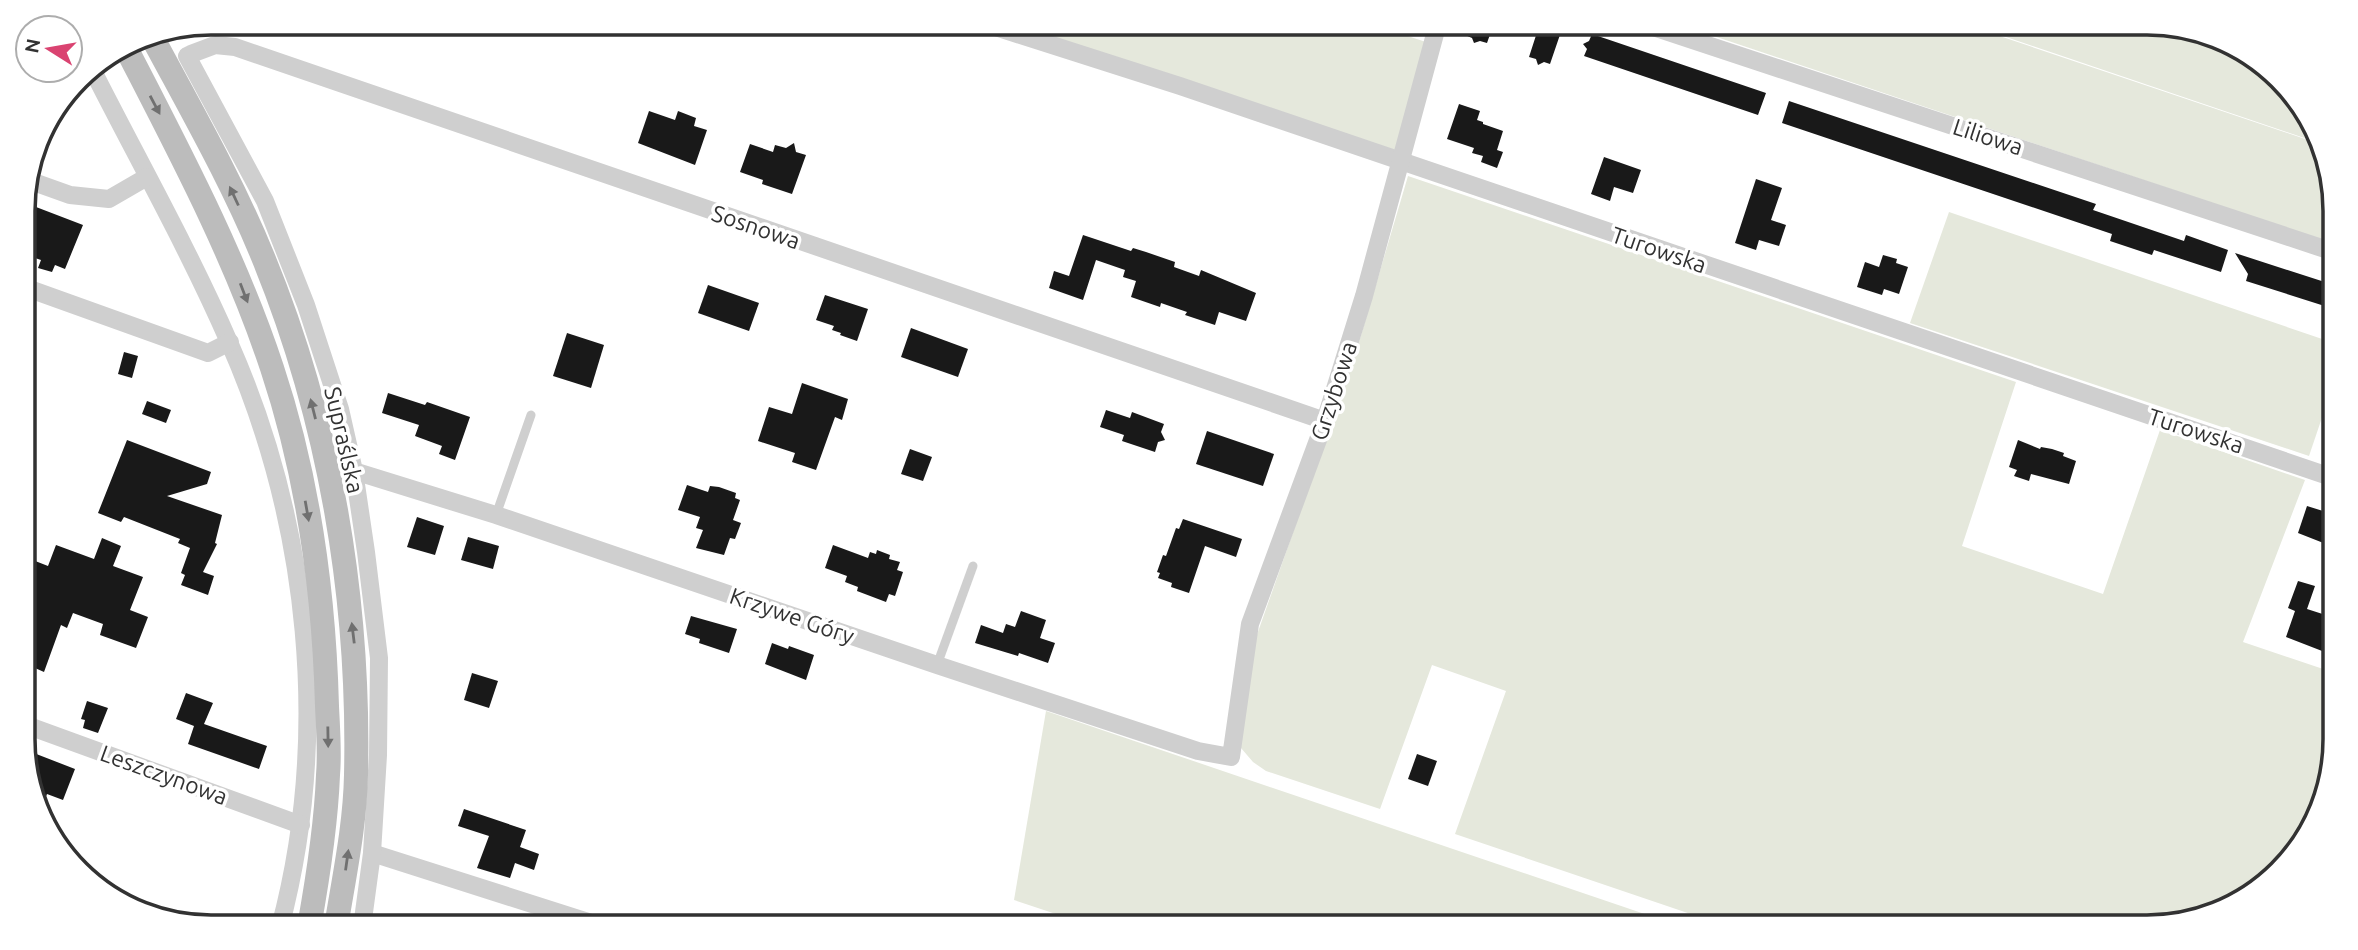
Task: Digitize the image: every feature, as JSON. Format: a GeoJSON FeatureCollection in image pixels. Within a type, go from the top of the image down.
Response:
{"type":"FeatureCollection","features":[{"type":"Feature","properties":{"kind":"main road"},"geometry":{"type":"LineString","coordinates":[[157,43],[262,256],[301,360],[325,458],[342,552],[355,651],[356,777],[348,855],[338,915]]}},
{"type":"Feature","properties":{"kind":"main road"},"geometry":{"type":"LineString","coordinates":[[130,55],[186,164],[235,269],[273,369],[298,463],[316,565],[326,653],[328,786],[322,856],[311,915]]}},
{"type":"Feature","properties":{"kind":"street","name":"Turowska"},"geometry":{"type":"LineString","coordinates":[[1019,35],[1401,161],[2323,474]]}},
{"type":"Feature","properties":{"kind":"street","name":"Grzybowa"},"geometry":{"type":"LineString","coordinates":[[1231,757],[1250,624],[1325,421],[1364,296],[1435,35]]}},
{"type":"Feature","properties":{"kind":"street","name":"Liliowa"},"geometry":{"type":"LineString","coordinates":[[1677,35],[2323,249]]}},
{"type":"Feature","properties":{"kind":"street","name":"Sosnowa"},"geometry":{"type":"LineString","coordinates":[[187,56],[215,45],[234,47],[1325,421]]}},
{"type":"Feature","properties":{"kind":"street","name":"Supraślska"},"geometry":{"type":"LineString","coordinates":[[187,56],[265,201],[306,305],[340,409],[354,471],[379,658],[378,755],[372,853],[364,915]]}},
{"type":"Feature","properties":{"kind":"street"},"geometry":{"type":"LineString","coordinates":[[96,78],[230,342],[278,474],[291,537],[308,691],[307,766],[301,825],[282,915]]}},
{"type":"Feature","properties":{"kind":"street"},"geometry":{"type":"LineString","coordinates":[[38,183],[70,195],[109,199],[147,177]]}},
{"type":"Feature","properties":{"kind":"street"},"geometry":{"type":"LineString","coordinates":[[35,291],[208,353],[230,342]]}},
{"type":"Feature","properties":{"kind":"street","name":"Krzywe Góry"},"geometry":{"type":"LineString","coordinates":[[354,471],[496,514],[1198,751],[1231,757]]}},
{"type":"Feature","properties":{"kind":"street","name":"Leszczynowa"},"geometry":{"type":"LineString","coordinates":[[35,728],[301,825]]}},
{"type":"Feature","properties":{"kind":"street"},"geometry":{"type":"LineString","coordinates":[[372,853],[566,915]]}},
{"type":"Feature","properties":{"kind":"lane"},"geometry":{"type":"LineString","coordinates":[[496,514],[531,415]]}},
{"type":"Feature","properties":{"kind":"lane"},"geometry":{"type":"LineString","coordinates":[[937,665],[973,566]]}},
{"type":"Feature","properties":{"kind":"shaded area"},"geometry":{"type":"Polygon","coordinates":[[[1041,35],[1405,35],[1426,42],[1396,154],[1041,35]]]}},
{"type":"Feature","properties":{"kind":"shaded area"},"geometry":{"type":"Polygon","coordinates":[[[1711,35],[1997,35],[2308,140],[2317,165],[2321,188],[2323,240],[1711,35]]]}},
{"type":"Feature","properties":{"kind":"shaded area"},"geometry":{"type":"Polygon","coordinates":[[[2000,35],[2159,35],[2204,44],[2225,53],[2263,79],[2293,113],[2308,139],[2000,35]]]}},
{"type":"Feature","properties":{"kind":"shaded area"},"geometry":{"type":"Polygon","coordinates":[[[1408,176],[2016,382],[1962,546],[2103,594],[2160,430],[2305,480],[2243,642],[2323,669],[2323,751],[2314,796],[2305,817],[2287,846],[2254,879],[2214,902],[2159,915],[1694,915],[1455,834],[1506,691],[1432,665],[1380,809],[1266,771],[1253,762],[1241,748],[1241,719],[1253,646],[1354,359],[1408,176]]]}},
{"type":"Feature","properties":{"kind":"shaded area"},"geometry":{"type":"Polygon","coordinates":[[[1949,212],[2323,339],[2323,415],[2309,456],[1910,323],[1949,212]]]}},
{"type":"Feature","properties":{"kind":"shaded area"},"geometry":{"type":"Polygon","coordinates":[[[1046,711],[1648,915],[1059,915],[1014,900],[1046,711]]]}},
{"type":"Feature","properties":{"kind":"building"},"geometry":{"type":"Polygon","coordinates":[[[1465,35],[1490,35],[1487,43],[1474,43],[1472,38],[1465,35]]]}},
{"type":"Feature","properties":{"kind":"building"},"geometry":{"type":"Polygon","coordinates":[[[1536,35],[1560,35],[1550,64],[1544,62],[1538,65],[1536,59],[1529,57],[1536,35]]]}},
{"type":"Feature","properties":{"kind":"building"},"geometry":{"type":"Polygon","coordinates":[[[1592,35],[1595,35],[1766,93],[1758,115],[1584,56],[1587,49],[1583,44],[1589,41],[1592,35]]]}},
{"type":"Feature","properties":{"kind":"building"},"geometry":{"type":"Polygon","coordinates":[[[1789,101],[2096,204],[2093,210],[2184,241],[2186,235],[2228,250],[2221,272],[2154,250],[2152,255],[2110,241],[2112,234],[1782,123],[1789,101]]]}},
{"type":"Feature","properties":{"kind":"building"},"geometry":{"type":"Polygon","coordinates":[[[1459,104],[1480,111],[1477,120],[1503,131],[1497,150],[1503,152],[1497,168],[1481,162],[1483,156],[1472,153],[1474,148],[1447,139],[1459,104]]]}},
{"type":"Feature","properties":{"kind":"building"},"geometry":{"type":"Polygon","coordinates":[[[649,111],[675,120],[678,111],[696,118],[694,126],[707,130],[695,165],[638,143],[649,111]]]}},
{"type":"Feature","properties":{"kind":"building"},"geometry":{"type":"Polygon","coordinates":[[[794,143],[796,152],[806,155],[792,194],[762,184],[763,180],[740,172],[750,144],[773,152],[775,145],[786,148],[794,143]]]}},
{"type":"Feature","properties":{"kind":"building"},"geometry":{"type":"Polygon","coordinates":[[[1604,157],[1641,170],[1633,193],[1614,187],[1610,201],[1591,194],[1604,157]]]}},
{"type":"Feature","properties":{"kind":"building"},"geometry":{"type":"Polygon","coordinates":[[[1756,179],[1782,188],[1771,220],[1786,225],[1779,246],[1759,240],[1756,250],[1735,243],[1756,179]]]}},
{"type":"Feature","properties":{"kind":"building"},"geometry":{"type":"Polygon","coordinates":[[[35,207],[83,225],[65,269],[55,265],[52,272],[38,268],[41,260],[35,258],[35,207]]]}},
{"type":"Feature","properties":{"kind":"building"},"geometry":{"type":"Polygon","coordinates":[[[1083,235],[1175,262],[1174,267],[1199,276],[1201,270],[1256,293],[1246,321],[1219,312],[1215,325],[1161,303],[1160,307],[1131,297],[1136,281],[1123,277],[1125,270],[1096,260],[1083,300],[1049,288],[1054,271],[1069,276],[1083,235]]]}},
{"type":"Feature","properties":{"kind":"building"},"geometry":{"type":"Polygon","coordinates":[[[2235,253],[2323,281],[2323,306],[2246,281],[2248,274],[2235,253]]]}},
{"type":"Feature","properties":{"kind":"building"},"geometry":{"type":"Polygon","coordinates":[[[1883,255],[1897,259],[1896,263],[1908,267],[1899,294],[1884,289],[1882,295],[1857,287],[1865,262],[1879,267],[1883,255]]]}},
{"type":"Feature","properties":{"kind":"building"},"geometry":{"type":"Polygon","coordinates":[[[708,285],[759,303],[749,331],[698,313],[708,285]]]}},
{"type":"Feature","properties":{"kind":"building"},"geometry":{"type":"Polygon","coordinates":[[[825,295],[868,309],[857,341],[832,330],[834,326],[816,320],[825,295]]]}},
{"type":"Feature","properties":{"kind":"building"},"geometry":{"type":"Polygon","coordinates":[[[911,328],[968,349],[958,377],[901,357],[911,328]]]}},
{"type":"Feature","properties":{"kind":"building"},"geometry":{"type":"Polygon","coordinates":[[[567,333],[604,345],[591,388],[553,376],[567,333]]]}},
{"type":"Feature","properties":{"kind":"building"},"geometry":{"type":"Polygon","coordinates":[[[124,352],[138,356],[132,378],[118,374],[124,352]]]}},
{"type":"Feature","properties":{"kind":"building"},"geometry":{"type":"Polygon","coordinates":[[[802,383],[848,399],[842,420],[835,417],[816,470],[792,462],[795,453],[758,441],[769,407],[792,414],[802,383]]]}},
{"type":"Feature","properties":{"kind":"building"},"geometry":{"type":"Polygon","coordinates":[[[388,393],[425,405],[427,402],[470,417],[455,460],[439,454],[442,446],[415,436],[419,425],[382,413],[388,393]]]}},
{"type":"Feature","properties":{"kind":"building"},"geometry":{"type":"Polygon","coordinates":[[[147,401],[171,410],[166,423],[142,414],[147,401]]]}},
{"type":"Feature","properties":{"kind":"building"},"geometry":{"type":"Polygon","coordinates":[[[1106,410],[1130,418],[1132,412],[1164,424],[1161,432],[1165,440],[1158,442],[1155,452],[1122,441],[1124,435],[1100,427],[1106,410]]]}},
{"type":"Feature","properties":{"kind":"building"},"geometry":{"type":"Polygon","coordinates":[[[1207,431],[1274,454],[1263,486],[1196,464],[1207,431]]]}},
{"type":"Feature","properties":{"kind":"building"},"geometry":{"type":"Polygon","coordinates":[[[127,440],[211,472],[207,484],[167,496],[222,515],[215,543],[217,544],[203,572],[214,576],[208,595],[181,585],[185,575],[181,573],[190,548],[178,543],[180,539],[124,517],[121,522],[98,513],[127,440]]]}},
{"type":"Feature","properties":{"kind":"building"},"geometry":{"type":"Polygon","coordinates":[[[2018,440],[2040,449],[2041,447],[2064,453],[2063,456],[2076,461],[2069,484],[2031,474],[2029,481],[2014,476],[2017,470],[2009,467],[2018,440]]]}},
{"type":"Feature","properties":{"kind":"building"},"geometry":{"type":"Polygon","coordinates":[[[910,449],[932,457],[923,481],[901,474],[910,449]]]}},
{"type":"Feature","properties":{"kind":"building"},"geometry":{"type":"Polygon","coordinates":[[[687,485],[708,492],[710,486],[719,487],[736,493],[735,498],[740,500],[733,520],[741,523],[735,539],[730,538],[724,555],[696,548],[703,530],[696,528],[700,517],[678,510],[687,485]]]}},
{"type":"Feature","properties":{"kind":"building"},"geometry":{"type":"Polygon","coordinates":[[[2307,506],[2323,511],[2323,543],[2298,533],[2307,506]]]}},
{"type":"Feature","properties":{"kind":"building"},"geometry":{"type":"Polygon","coordinates":[[[417,517],[444,526],[435,555],[407,547],[417,517]]]}},
{"type":"Feature","properties":{"kind":"building"},"geometry":{"type":"Polygon","coordinates":[[[1183,519],[1242,539],[1236,557],[1205,546],[1189,593],[1171,587],[1172,583],[1158,578],[1160,573],[1157,572],[1176,528],[1179,529],[1183,519]]]}},
{"type":"Feature","properties":{"kind":"building"},"geometry":{"type":"Polygon","coordinates":[[[468,537],[499,546],[493,569],[461,560],[468,537]]]}},
{"type":"Feature","properties":{"kind":"building"},"geometry":{"type":"Polygon","coordinates":[[[102,538],[121,546],[113,566],[143,577],[130,610],[148,617],[136,648],[100,635],[103,624],[73,613],[67,628],[61,625],[44,672],[35,668],[35,561],[48,566],[56,545],[94,559],[102,538]]]}},
{"type":"Feature","properties":{"kind":"building"},"geometry":{"type":"Polygon","coordinates":[[[833,545],[868,558],[870,552],[876,554],[877,550],[890,555],[889,559],[900,562],[897,570],[903,572],[895,596],[889,594],[886,602],[857,591],[858,587],[845,582],[847,576],[825,568],[833,545]]]}},
{"type":"Feature","properties":{"kind":"building"},"geometry":{"type":"Polygon","coordinates":[[[2298,581],[2315,586],[2307,609],[2323,614],[2323,651],[2286,637],[2295,611],[2288,608],[2298,581]]]}},
{"type":"Feature","properties":{"kind":"building"},"geometry":{"type":"Polygon","coordinates":[[[1021,611],[1046,620],[1040,638],[1055,643],[1048,663],[975,643],[981,625],[1003,633],[1006,624],[1015,627],[1021,611]]]}},
{"type":"Feature","properties":{"kind":"building"},"geometry":{"type":"Polygon","coordinates":[[[691,616],[737,629],[729,653],[699,643],[700,639],[685,634],[691,616]]]}},
{"type":"Feature","properties":{"kind":"building"},"geometry":{"type":"Polygon","coordinates":[[[772,643],[814,655],[806,680],[765,664],[772,643]]]}},
{"type":"Feature","properties":{"kind":"building"},"geometry":{"type":"Polygon","coordinates":[[[472,673],[498,681],[489,708],[464,700],[472,673]]]}},
{"type":"Feature","properties":{"kind":"building"},"geometry":{"type":"Polygon","coordinates":[[[186,693],[213,703],[204,724],[267,746],[259,769],[188,744],[194,726],[176,719],[186,693]]]}},
{"type":"Feature","properties":{"kind":"building"},"geometry":{"type":"Polygon","coordinates":[[[87,701],[108,708],[98,733],[83,728],[85,720],[81,719],[87,701]]]}},
{"type":"Feature","properties":{"kind":"building"},"geometry":{"type":"Polygon","coordinates":[[[35,754],[75,769],[63,800],[47,794],[45,799],[35,754]]]}},
{"type":"Feature","properties":{"kind":"building"},"geometry":{"type":"Polygon","coordinates":[[[1417,754],[1437,761],[1428,786],[1408,779],[1417,754]]]}},
{"type":"Feature","properties":{"kind":"building"},"geometry":{"type":"Polygon","coordinates":[[[464,809],[526,830],[520,847],[539,854],[534,870],[515,863],[510,878],[477,868],[489,836],[458,826],[464,809]]]}}]}
